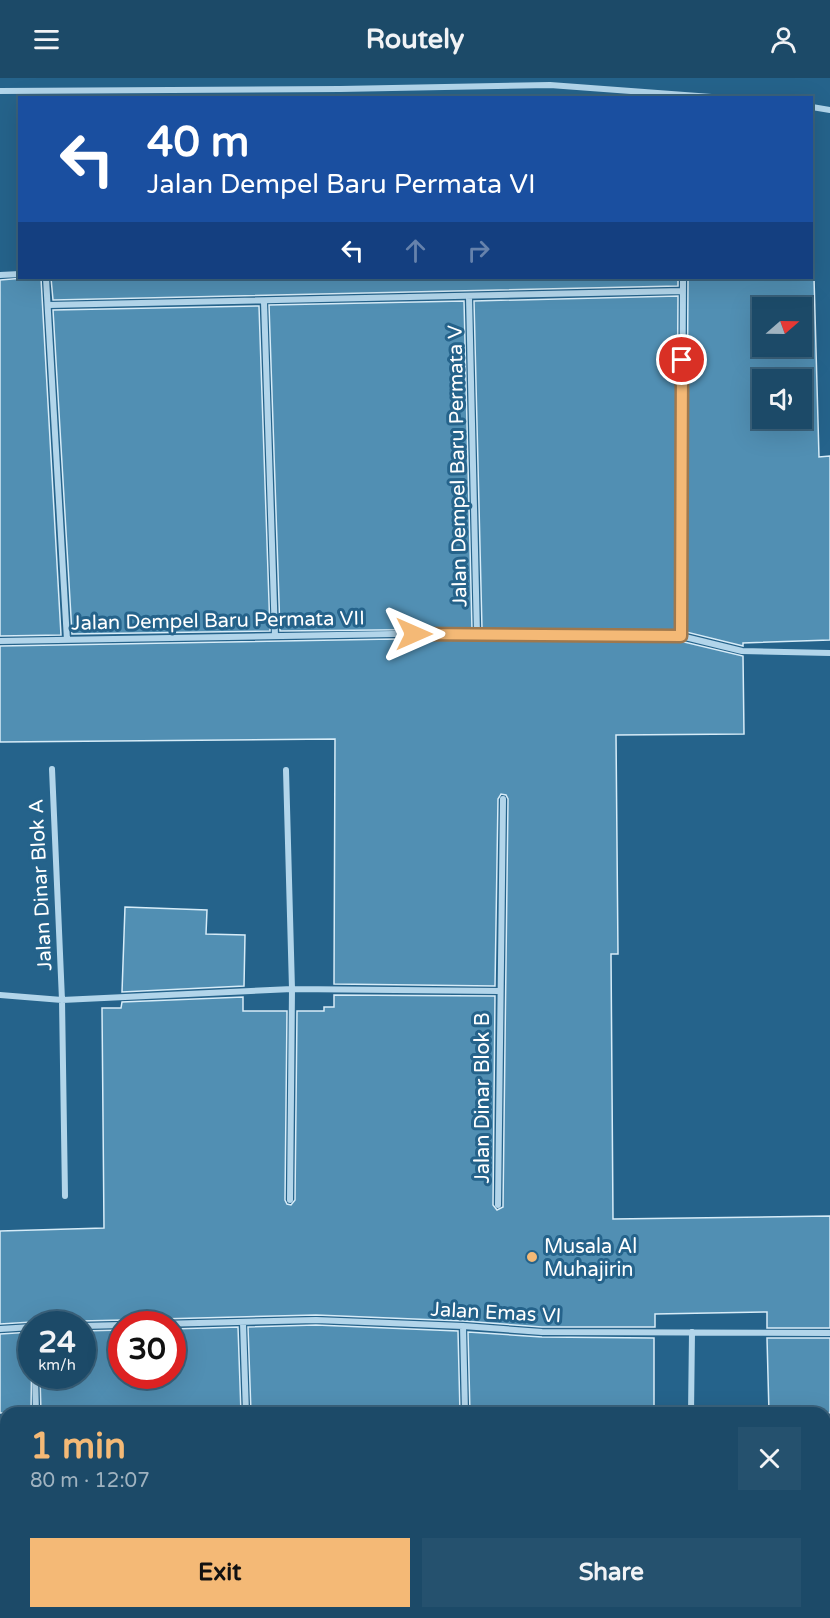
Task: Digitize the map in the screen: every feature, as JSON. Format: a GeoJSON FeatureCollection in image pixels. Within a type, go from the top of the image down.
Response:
{"type":"FeatureCollection","features":[{"type":"Feature","properties":{"kind":"street"},"geometry":{"type":"LineString","coordinates":[[0,91],[46,94],[549,85],[691,96]]}},
{"type":"Feature","properties":{"kind":"street"},"geometry":{"type":"LineString","coordinates":[[813,107],[830,110]]}},
{"type":"Feature","properties":{"kind":"street"},"geometry":{"type":"LineString","coordinates":[[0,275],[18,274]]}},
{"type":"Feature","properties":{"kind":"street"},"geometry":{"type":"LineString","coordinates":[[46,279],[67,640]]}},
{"type":"Feature","properties":{"kind":"street"},"geometry":{"type":"LineString","coordinates":[[681,636],[684,279]]}},
{"type":"Feature","properties":{"kind":"street"},"geometry":{"type":"LineString","coordinates":[[49,305],[683,291]]}},
{"type":"Feature","properties":{"kind":"street","name":"Jalan Dempel Baru Permata V"},"geometry":{"type":"LineString","coordinates":[[469,297],[477,634]]}},
{"type":"Feature","properties":{"kind":"street"},"geometry":{"type":"LineString","coordinates":[[264,302],[275,636]]}},
{"type":"Feature","properties":{"kind":"street","name":"Jalan Dempel Baru Permata VII"},"geometry":{"type":"LineString","coordinates":[[0,641],[477,634],[681,636],[742,651],[830,654]]}},
{"type":"Feature","properties":{"kind":"street","name":"Jalan Dinar Blok A"},"geometry":{"type":"LineString","coordinates":[[52,768],[62,1000]]}},
{"type":"Feature","properties":{"kind":"street"},"geometry":{"type":"LineString","coordinates":[[286,770],[292,989],[290,1200]]}},
{"type":"Feature","properties":{"kind":"street"},"geometry":{"type":"LineString","coordinates":[[0,995],[62,1000],[292,989],[499,991],[503,799]]}},
{"type":"Feature","properties":{"kind":"street","name":"Jalan Dinar Blok B"},"geometry":{"type":"LineString","coordinates":[[498,1205],[499,991]]}},
{"type":"Feature","properties":{"kind":"street"},"geometry":{"type":"LineString","coordinates":[[62,1000],[65,1196]]}},
{"type":"Feature","properties":{"kind":"street","name":"Jalan Emas VI"},"geometry":{"type":"LineString","coordinates":[[186,1324],[316,1320],[463,1326],[542,1332],[830,1333]]}},
{"type":"Feature","properties":{"kind":"street"},"geometry":{"type":"LineString","coordinates":[[243,1323],[246,1407]]}},
{"type":"Feature","properties":{"kind":"street"},"geometry":{"type":"LineString","coordinates":[[463,1326],[465,1407]]}},
{"type":"Feature","properties":{"kind":"street"},"geometry":{"type":"LineString","coordinates":[[0,1329],[18,1328]]}},
{"type":"Feature","properties":{"kind":"street"},"geometry":{"type":"LineString","coordinates":[[692,1332],[692,1407]]}},
{"type":"Feature","properties":{"kind":"street"},"geometry":{"type":"LineString","coordinates":[[35,1389],[36,1407]]}},
{"type":"Feature","properties":{"kind":"building"},"geometry":{"type":"Polygon","coordinates":[[[814,278],[819,457],[830,456],[830,640],[743,643],[743,646],[686,632],[688,279],[814,278]]]}},
{"type":"Feature","properties":{"kind":"building"},"geometry":{"type":"Polygon","coordinates":[[[41,279],[61,635],[0,636],[0,280],[41,279]]]}},
{"type":"Feature","properties":{"kind":"building"},"geometry":{"type":"Polygon","coordinates":[[[51,279],[678,279],[678,286],[53,300],[51,279]]]}},
{"type":"Feature","properties":{"kind":"building"},"geometry":{"type":"Polygon","coordinates":[[[678,296],[676,630],[482,629],[474,301],[678,296]]]}},
{"type":"Feature","properties":{"kind":"building"},"geometry":{"type":"Polygon","coordinates":[[[464,301],[472,629],[280,631],[269,305],[464,301]]]}},
{"type":"Feature","properties":{"kind":"building"},"geometry":{"type":"Polygon","coordinates":[[[259,306],[270,631],[72,634],[53,310],[259,306]]]}},
{"type":"Feature","properties":{"kind":"building"},"geometry":{"type":"Polygon","coordinates":[[[393,639],[680,641],[743,656],[744,734],[616,735],[618,954],[611,954],[613,1219],[830,1216],[830,1328],[767,1328],[767,1312],[655,1314],[655,1327],[542,1327],[463,1321],[316,1315],[186,1318],[186,1311],[108,1311],[108,1320],[96,1321],[96,1311],[18,1311],[18,1323],[0,1324],[0,1231],[104,1228],[102,1008],[121,1008],[122,1002],[243,997],[243,1011],[287,1011],[285,1200],[291,1205],[295,1200],[297,1011],[324,1011],[324,1007],[334,1007],[334,995],[495,996],[493,1205],[497,1210],[503,1207],[508,799],[506,795],[501,794],[498,799],[495,986],[334,984],[335,739],[0,742],[0,646],[393,639]]]}},
{"type":"Feature","properties":{"kind":"building"},"geometry":{"type":"Polygon","coordinates":[[[125,907],[207,910],[206,934],[245,935],[244,986],[122,992],[125,907]]]}},
{"type":"Feature","properties":{"kind":"building"},"geometry":{"type":"Polygon","coordinates":[[[316,1325],[458,1331],[460,1407],[251,1407],[248,1327],[316,1325]]]}},
{"type":"Feature","properties":{"kind":"building"},"geometry":{"type":"Polygon","coordinates":[[[238,1327],[241,1407],[41,1407],[40,1389],[96,1389],[96,1331],[108,1330],[108,1389],[186,1389],[186,1329],[238,1327]]]}},
{"type":"Feature","properties":{"kind":"building"},"geometry":{"type":"Polygon","coordinates":[[[468,1332],[542,1337],[654,1338],[654,1407],[470,1407],[468,1332]]]}},
{"type":"Feature","properties":{"kind":"building"},"geometry":{"type":"Polygon","coordinates":[[[18,1333],[18,1389],[31,1389],[31,1407],[0,1407],[0,1334],[18,1333]]]}},
{"type":"Feature","properties":{"kind":"building"},"geometry":{"type":"Polygon","coordinates":[[[767,1338],[830,1338],[830,1407],[769,1407],[767,1338]]]}},
{"type":"Feature","properties":{"kind":"place","name":"Musala Al Muhajirin"},"geometry":{"type":"Point","coordinates":[532,1257]}},
{"type":"Feature","properties":{"kind":"route"},"geometry":{"type":"LineString","coordinates":[[414,634],[681,636],[682,360]]}}]}
